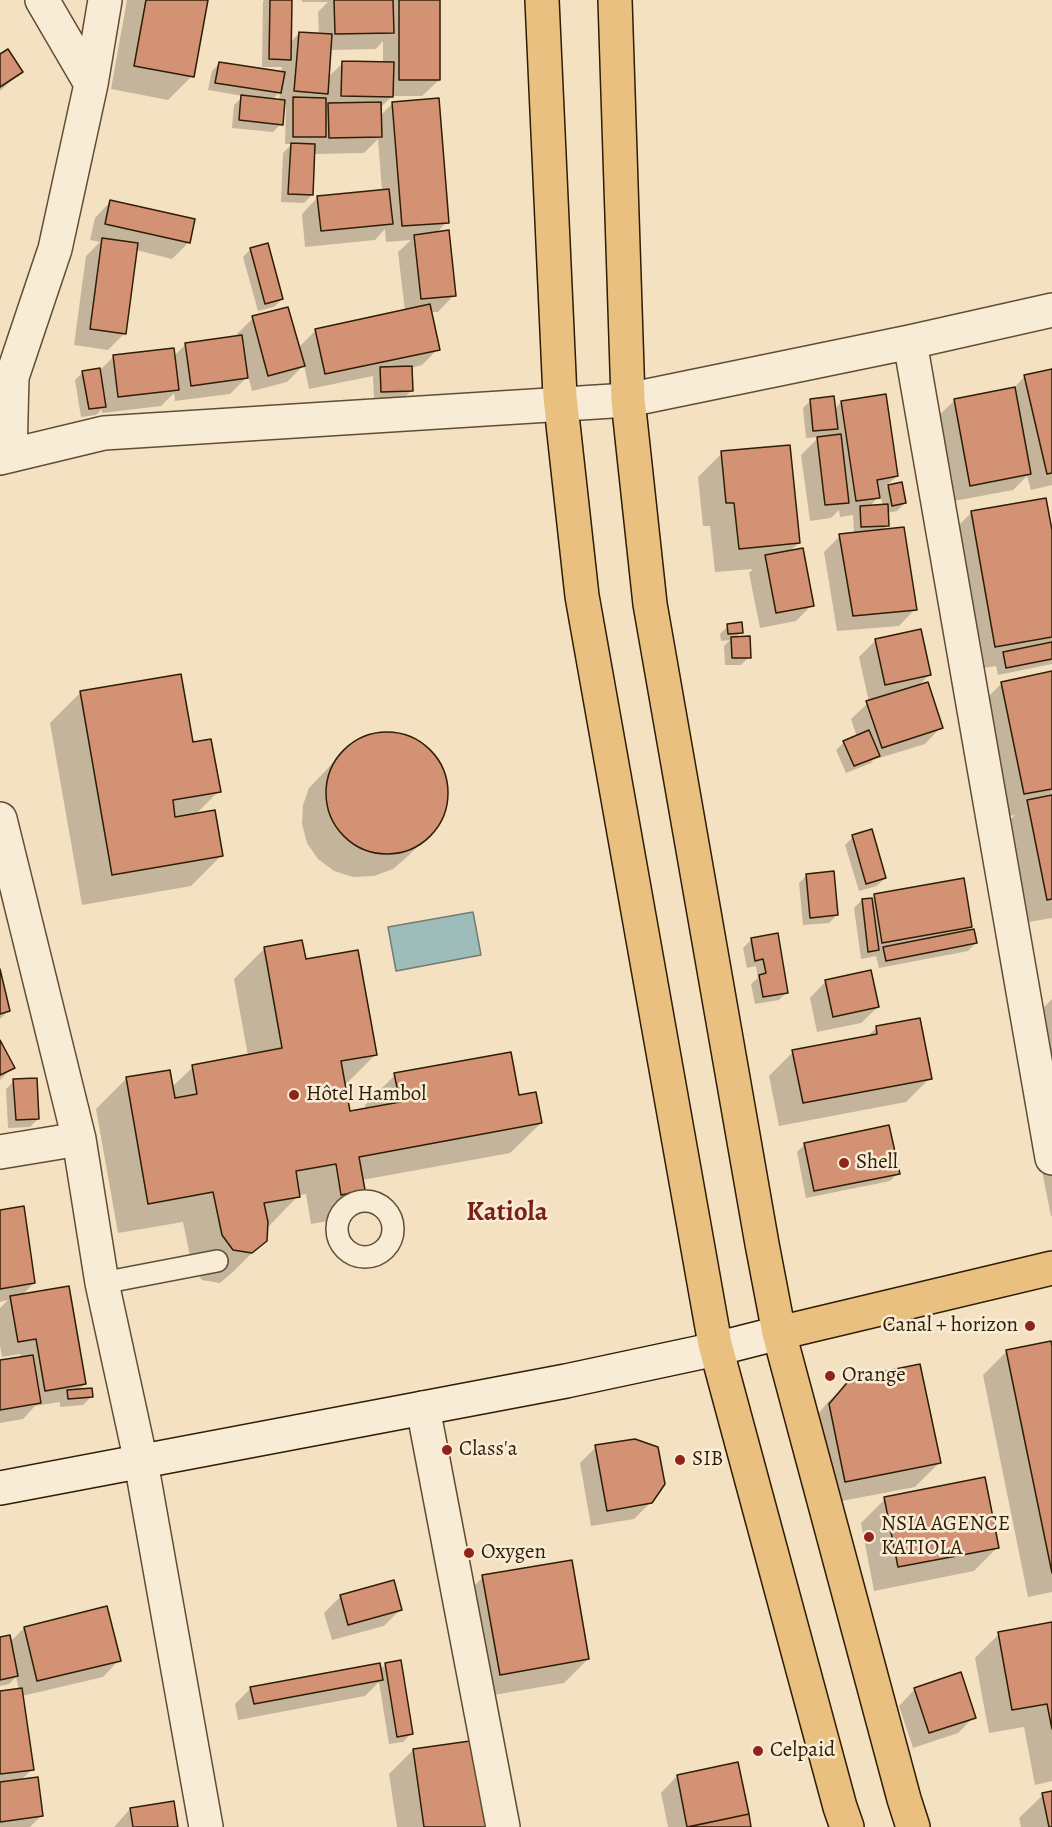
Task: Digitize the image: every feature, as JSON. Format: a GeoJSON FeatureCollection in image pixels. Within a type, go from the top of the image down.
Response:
{"type":"FeatureCollection","features":[{"type":"Feature","properties":{"kind":"main road"},"geometry":{"type":"LineString","coordinates":[[542,0],[560,404],[582,596],[716,1349],[837,1796],[848,1827]]}},
{"type":"Feature","properties":{"kind":"main road"},"geometry":{"type":"LineString","coordinates":[[615,0],[628,400],[650,604],[779,1333],[913,1827]]}},
{"type":"Feature","properties":{"kind":"main road"},"geometry":{"type":"LineString","coordinates":[[779,1333],[1052,1268]]}},
{"type":"Feature","properties":{"kind":"street"},"geometry":{"type":"LineString","coordinates":[[42,0],[91,84]]}},
{"type":"Feature","properties":{"kind":"street"},"geometry":{"type":"LineString","coordinates":[[105,0],[91,84],[55,249],[12,377],[5,457],[104,433],[628,400],[910,342],[1052,310]]}},
{"type":"Feature","properties":{"kind":"street"},"geometry":{"type":"LineString","coordinates":[[910,342],[1052,1158]]}},
{"type":"Feature","properties":{"kind":"street"},"geometry":{"type":"LineString","coordinates":[[0,819],[78,1139],[102,1283],[141,1462],[206,1827]]}},
{"type":"Feature","properties":{"kind":"street"},"geometry":{"type":"LineString","coordinates":[[0,1152],[78,1139]]}},
{"type":"Feature","properties":{"kind":"street"},"geometry":{"type":"LineString","coordinates":[[0,1488],[566,1381],[779,1333]]}},
{"type":"Feature","properties":{"kind":"street"},"geometry":{"type":"LineString","coordinates":[[423,1408],[503,1827]]}},
{"type":"Feature","properties":{"kind":"lane"},"geometry":{"type":"LineString","coordinates":[[102,1283],[217,1261]]}},
{"type":"Feature","properties":{"kind":"water"},"geometry":{"type":"Polygon","coordinates":[[[473,912],[481,955],[396,971],[388,927],[473,912]]]}},
{"type":"Feature","properties":{"kind":"building"},"geometry":{"type":"Polygon","coordinates":[[[146,0],[208,0],[194,77],[134,66],[146,0]]]}},
{"type":"Feature","properties":{"kind":"building"},"geometry":{"type":"Polygon","coordinates":[[[270,0],[292,0],[291,60],[269,59],[270,0]]]}},
{"type":"Feature","properties":{"kind":"building"},"geometry":{"type":"Polygon","coordinates":[[[334,0],[393,0],[394,33],[335,34],[334,0]]]}},
{"type":"Feature","properties":{"kind":"building"},"geometry":{"type":"Polygon","coordinates":[[[399,0],[440,0],[440,80],[399,80],[399,0]]]}},
{"type":"Feature","properties":{"kind":"building"},"geometry":{"type":"Polygon","coordinates":[[[299,32],[332,34],[328,94],[294,91],[299,32]]]}},
{"type":"Feature","properties":{"kind":"building"},"geometry":{"type":"Polygon","coordinates":[[[8,49],[23,72],[0,87],[0,54],[8,49]]]}},
{"type":"Feature","properties":{"kind":"building"},"geometry":{"type":"Polygon","coordinates":[[[342,61],[394,62],[393,97],[341,96],[342,61]]]}},
{"type":"Feature","properties":{"kind":"building"},"geometry":{"type":"Polygon","coordinates":[[[219,62],[285,72],[281,93],[215,83],[219,62]]]}},
{"type":"Feature","properties":{"kind":"building"},"geometry":{"type":"Polygon","coordinates":[[[241,95],[285,100],[283,125],[239,120],[241,95]]]}},
{"type":"Feature","properties":{"kind":"building"},"geometry":{"type":"Polygon","coordinates":[[[293,97],[326,98],[326,137],[293,137],[293,97]]]}},
{"type":"Feature","properties":{"kind":"building"},"geometry":{"type":"Polygon","coordinates":[[[439,98],[449,223],[402,226],[392,102],[439,98]]]}},
{"type":"Feature","properties":{"kind":"building"},"geometry":{"type":"Polygon","coordinates":[[[381,102],[382,137],[329,138],[328,103],[381,102]]]}},
{"type":"Feature","properties":{"kind":"building"},"geometry":{"type":"Polygon","coordinates":[[[291,143],[315,144],[313,195],[288,194],[291,143]]]}},
{"type":"Feature","properties":{"kind":"building"},"geometry":{"type":"Polygon","coordinates":[[[389,189],[393,224],[321,231],[317,196],[389,189]]]}},
{"type":"Feature","properties":{"kind":"building"},"geometry":{"type":"Polygon","coordinates":[[[110,200],[195,219],[190,243],[105,224],[110,200]]]}},
{"type":"Feature","properties":{"kind":"building"},"geometry":{"type":"Polygon","coordinates":[[[449,230],[456,296],[421,299],[414,235],[449,230]]]}},
{"type":"Feature","properties":{"kind":"building"},"geometry":{"type":"Polygon","coordinates":[[[102,238],[138,243],[126,334],[90,329],[102,238]]]}},
{"type":"Feature","properties":{"kind":"building"},"geometry":{"type":"Polygon","coordinates":[[[268,243],[283,299],[265,304],[250,248],[268,243]]]}},
{"type":"Feature","properties":{"kind":"building"},"geometry":{"type":"Polygon","coordinates":[[[430,304],[440,350],[325,374],[315,329],[430,304]]]}},
{"type":"Feature","properties":{"kind":"building"},"geometry":{"type":"Polygon","coordinates":[[[288,307],[305,366],[268,376],[252,316],[288,307]]]}},
{"type":"Feature","properties":{"kind":"building"},"geometry":{"type":"Polygon","coordinates":[[[242,335],[248,378],[191,386],[185,343],[242,335]]]}},
{"type":"Feature","properties":{"kind":"building"},"geometry":{"type":"Polygon","coordinates":[[[174,348],[179,390],[118,397],[113,355],[174,348]]]}},
{"type":"Feature","properties":{"kind":"building"},"geometry":{"type":"Polygon","coordinates":[[[412,366],[413,391],[381,392],[380,367],[412,366]]]}},
{"type":"Feature","properties":{"kind":"building"},"geometry":{"type":"Polygon","coordinates":[[[100,368],[106,407],[89,409],[82,371],[100,368]]]}},
{"type":"Feature","properties":{"kind":"building"},"geometry":{"type":"Polygon","coordinates":[[[1052,369],[1052,473],[1047,474],[1024,375],[1052,369]]]}},
{"type":"Feature","properties":{"kind":"building"},"geometry":{"type":"Polygon","coordinates":[[[1015,387],[1031,474],[970,486],[954,399],[1015,387]]]}},
{"type":"Feature","properties":{"kind":"building"},"geometry":{"type":"Polygon","coordinates":[[[886,394],[898,476],[877,480],[880,498],[856,501],[841,401],[886,394]]]}},
{"type":"Feature","properties":{"kind":"building"},"geometry":{"type":"Polygon","coordinates":[[[834,396],[838,429],[813,431],[810,399],[834,396]]]}},
{"type":"Feature","properties":{"kind":"building"},"geometry":{"type":"Polygon","coordinates":[[[841,434],[849,503],[825,505],[817,437],[841,434]]]}},
{"type":"Feature","properties":{"kind":"building"},"geometry":{"type":"Polygon","coordinates":[[[790,445],[800,543],[739,549],[734,503],[726,503],[721,451],[790,445]]]}},
{"type":"Feature","properties":{"kind":"building"},"geometry":{"type":"Polygon","coordinates":[[[902,482],[906,503],[892,506],[888,485],[902,482]]]}},
{"type":"Feature","properties":{"kind":"building"},"geometry":{"type":"Polygon","coordinates":[[[1046,498],[1052,530],[1052,637],[995,647],[971,511],[1046,498]]]}},
{"type":"Feature","properties":{"kind":"building"},"geometry":{"type":"Polygon","coordinates":[[[888,504],[889,526],[861,527],[860,506],[888,504]]]}},
{"type":"Feature","properties":{"kind":"building"},"geometry":{"type":"Polygon","coordinates":[[[904,527],[917,610],[853,616],[839,534],[904,527]]]}},
{"type":"Feature","properties":{"kind":"building"},"geometry":{"type":"Polygon","coordinates":[[[803,548],[814,606],[776,613],[765,555],[803,548]]]}},
{"type":"Feature","properties":{"kind":"building"},"geometry":{"type":"Polygon","coordinates":[[[742,622],[743,633],[728,634],[727,624],[742,622]]]}},
{"type":"Feature","properties":{"kind":"building"},"geometry":{"type":"Polygon","coordinates":[[[921,629],[931,675],[885,685],[875,639],[921,629]]]}},
{"type":"Feature","properties":{"kind":"building"},"geometry":{"type":"Polygon","coordinates":[[[750,636],[751,658],[732,658],[731,637],[750,636]]]}},
{"type":"Feature","properties":{"kind":"building"},"geometry":{"type":"Polygon","coordinates":[[[1052,642],[1052,659],[1006,668],[1003,652],[1052,642]]]}},
{"type":"Feature","properties":{"kind":"building"},"geometry":{"type":"Polygon","coordinates":[[[1052,671],[1052,789],[1024,794],[1001,682],[1052,671]]]}},
{"type":"Feature","properties":{"kind":"building"},"geometry":{"type":"Polygon","coordinates":[[[181,674],[193,742],[211,739],[221,792],[173,800],[175,817],[215,810],[223,856],[112,875],[80,691],[181,674]]]}},
{"type":"Feature","properties":{"kind":"building"},"geometry":{"type":"Polygon","coordinates":[[[928,682],[943,728],[882,748],[866,701],[928,682]]]}},
{"type":"Feature","properties":{"kind":"building"},"geometry":{"type":"Polygon","coordinates":[[[869,730],[880,756],[854,766],[843,741],[869,730]]]}},
{"type":"Feature","properties":{"kind":"building"},"geometry":{"type":"Polygon","coordinates":[[[387,732],[410,736],[430,750],[444,770],[448,793],[444,816],[430,836],[410,850],[387,854],[364,850],[344,836],[330,816],[326,793],[330,770],[344,750],[364,736],[387,732]]]}},
{"type":"Feature","properties":{"kind":"building"},"geometry":{"type":"Polygon","coordinates":[[[1052,795],[1052,899],[1047,900],[1027,800],[1052,795]]]}},
{"type":"Feature","properties":{"kind":"building"},"geometry":{"type":"Polygon","coordinates":[[[872,829],[886,878],[866,884],[852,835],[872,829]]]}},
{"type":"Feature","properties":{"kind":"building"},"geometry":{"type":"Polygon","coordinates":[[[834,871],[838,915],[810,918],[806,874],[834,871]]]}},
{"type":"Feature","properties":{"kind":"building"},"geometry":{"type":"Polygon","coordinates":[[[964,878],[972,927],[882,943],[874,894],[964,878]]]}},
{"type":"Feature","properties":{"kind":"building"},"geometry":{"type":"Polygon","coordinates":[[[872,898],[879,950],[868,952],[862,899],[872,898]]]}},
{"type":"Feature","properties":{"kind":"building"},"geometry":{"type":"Polygon","coordinates":[[[974,929],[977,943],[886,961],[883,947],[974,929]]]}},
{"type":"Feature","properties":{"kind":"building"},"geometry":{"type":"Polygon","coordinates":[[[778,933],[788,993],[763,997],[759,975],[766,973],[763,959],[755,961],[751,938],[778,933]]]}},
{"type":"Feature","properties":{"kind":"building"},"geometry":{"type":"Polygon","coordinates":[[[302,940],[306,959],[358,950],[377,1055],[341,1061],[350,1111],[400,1102],[394,1073],[511,1052],[519,1095],[536,1092],[542,1123],[359,1157],[365,1190],[341,1195],[336,1164],[296,1171],[300,1197],[264,1203],[268,1222],[267,1241],[252,1253],[233,1250],[222,1235],[213,1192],[148,1204],[126,1077],[170,1070],[175,1098],[197,1094],[192,1065],[282,1048],[264,947],[302,940]]]}},
{"type":"Feature","properties":{"kind":"building"},"geometry":{"type":"Polygon","coordinates":[[[0,969],[10,1011],[0,1014],[0,969]]]}},
{"type":"Feature","properties":{"kind":"building"},"geometry":{"type":"Polygon","coordinates":[[[871,970],[879,1007],[833,1017],[825,980],[871,970]]]}},
{"type":"Feature","properties":{"kind":"building"},"geometry":{"type":"Polygon","coordinates":[[[920,1018],[932,1079],[803,1103],[792,1050],[877,1034],[876,1026],[920,1018]]]}},
{"type":"Feature","properties":{"kind":"building"},"geometry":{"type":"Polygon","coordinates":[[[0,1040],[15,1068],[0,1075],[0,1040]]]}},
{"type":"Feature","properties":{"kind":"building"},"geometry":{"type":"Polygon","coordinates":[[[37,1078],[39,1119],[16,1120],[13,1079],[37,1078]]]}},
{"type":"Feature","properties":{"kind":"building"},"geometry":{"type":"Polygon","coordinates":[[[889,1125],[900,1174],[814,1191],[804,1143],[889,1125]]]}},
{"type":"Feature","properties":{"kind":"building"},"geometry":{"type":"Polygon","coordinates":[[[24,1206],[35,1283],[0,1289],[0,1210],[24,1206]]]}},
{"type":"Feature","properties":{"kind":"building"},"geometry":{"type":"Polygon","coordinates":[[[69,1286],[86,1384],[45,1391],[36,1339],[18,1342],[10,1296],[69,1286]]]}},
{"type":"Feature","properties":{"kind":"building"},"geometry":{"type":"Polygon","coordinates":[[[1051,1341],[1052,1346],[1052,1573],[1006,1350],[1051,1341]]]}},
{"type":"Feature","properties":{"kind":"building"},"geometry":{"type":"Polygon","coordinates":[[[33,1355],[41,1403],[0,1410],[0,1360],[33,1355]]]}},
{"type":"Feature","properties":{"kind":"building"},"geometry":{"type":"Polygon","coordinates":[[[920,1364],[941,1463],[845,1482],[829,1404],[851,1378],[920,1364]]]}},
{"type":"Feature","properties":{"kind":"building"},"geometry":{"type":"Polygon","coordinates":[[[92,1388],[93,1397],[68,1399],[67,1390],[92,1388]]]}},
{"type":"Feature","properties":{"kind":"building"},"geometry":{"type":"Polygon","coordinates":[[[635,1439],[658,1447],[665,1484],[652,1503],[607,1511],[595,1445],[635,1439]]]}},
{"type":"Feature","properties":{"kind":"building"},"geometry":{"type":"Polygon","coordinates":[[[985,1477],[999,1548],[898,1567],[884,1497],[985,1477]]]}},
{"type":"Feature","properties":{"kind":"building"},"geometry":{"type":"Polygon","coordinates":[[[572,1560],[589,1659],[500,1675],[482,1575],[572,1560]]]}},
{"type":"Feature","properties":{"kind":"building"},"geometry":{"type":"Polygon","coordinates":[[[394,1580],[402,1610],[348,1625],[340,1595],[394,1580]]]}},
{"type":"Feature","properties":{"kind":"building"},"geometry":{"type":"Polygon","coordinates":[[[107,1606],[121,1661],[37,1681],[24,1627],[107,1606]]]}},
{"type":"Feature","properties":{"kind":"building"},"geometry":{"type":"Polygon","coordinates":[[[1052,1622],[1052,1729],[1047,1704],[1012,1710],[998,1632],[1052,1622]]]}},
{"type":"Feature","properties":{"kind":"building"},"geometry":{"type":"Polygon","coordinates":[[[10,1635],[18,1676],[0,1680],[0,1637],[10,1635]]]}},
{"type":"Feature","properties":{"kind":"building"},"geometry":{"type":"Polygon","coordinates":[[[401,1660],[413,1734],[397,1737],[385,1663],[401,1660]]]}},
{"type":"Feature","properties":{"kind":"building"},"geometry":{"type":"Polygon","coordinates":[[[380,1663],[383,1680],[254,1704],[250,1687],[380,1663]]]}},
{"type":"Feature","properties":{"kind":"building"},"geometry":{"type":"Polygon","coordinates":[[[961,1672],[976,1718],[929,1733],[914,1688],[961,1672]]]}},
{"type":"Feature","properties":{"kind":"building"},"geometry":{"type":"Polygon","coordinates":[[[22,1688],[34,1770],[0,1774],[0,1691],[22,1688]]]}},
{"type":"Feature","properties":{"kind":"building"},"geometry":{"type":"Polygon","coordinates":[[[477,1740],[490,1827],[424,1827],[413,1749],[477,1740]]]}},
{"type":"Feature","properties":{"kind":"building"},"geometry":{"type":"Polygon","coordinates":[[[738,1762],[749,1814],[687,1827],[677,1775],[738,1762]]]}},
{"type":"Feature","properties":{"kind":"building"},"geometry":{"type":"Polygon","coordinates":[[[38,1777],[43,1816],[0,1822],[0,1782],[38,1777]]]}},
{"type":"Feature","properties":{"kind":"building"},"geometry":{"type":"Polygon","coordinates":[[[1052,1791],[1052,1827],[1049,1827],[1042,1793],[1052,1791]]]}},
{"type":"Feature","properties":{"kind":"building"},"geometry":{"type":"Polygon","coordinates":[[[174,1801],[178,1827],[133,1827],[130,1808],[174,1801]]]}},
{"type":"Feature","properties":{"kind":"building"},"geometry":{"type":"Polygon","coordinates":[[[749,1814],[751,1827],[688,1827],[749,1814]]]}},
{"type":"Feature","properties":{"kind":"place","name":"Hôtel Hambol"},"geometry":{"type":"Point","coordinates":[294,1095]}},
{"type":"Feature","properties":{"kind":"place","name":"Shell"},"geometry":{"type":"Point","coordinates":[844,1163]}},
{"type":"Feature","properties":{"kind":"place","name":"Canal + horizon"},"geometry":{"type":"Point","coordinates":[1030,1326]}},
{"type":"Feature","properties":{"kind":"place","name":"Orange"},"geometry":{"type":"Point","coordinates":[830,1376]}},
{"type":"Feature","properties":{"kind":"place","name":"Class'a"},"geometry":{"type":"Point","coordinates":[447,1450]}},
{"type":"Feature","properties":{"kind":"place","name":"SIB"},"geometry":{"type":"Point","coordinates":[680,1460]}},
{"type":"Feature","properties":{"kind":"place","name":"NSIA AGENCE KATIOLA"},"geometry":{"type":"Point","coordinates":[869,1537]}},
{"type":"Feature","properties":{"kind":"place","name":"Oxygen"},"geometry":{"type":"Point","coordinates":[469,1553]}},
{"type":"Feature","properties":{"kind":"place","name":"Celpaid"},"geometry":{"type":"Point","coordinates":[758,1751]}},
{"type":"Feature","properties":{"kind":"district","name":"Katiola"},"geometry":{"type":"Point","coordinates":[507,1213]}}]}
